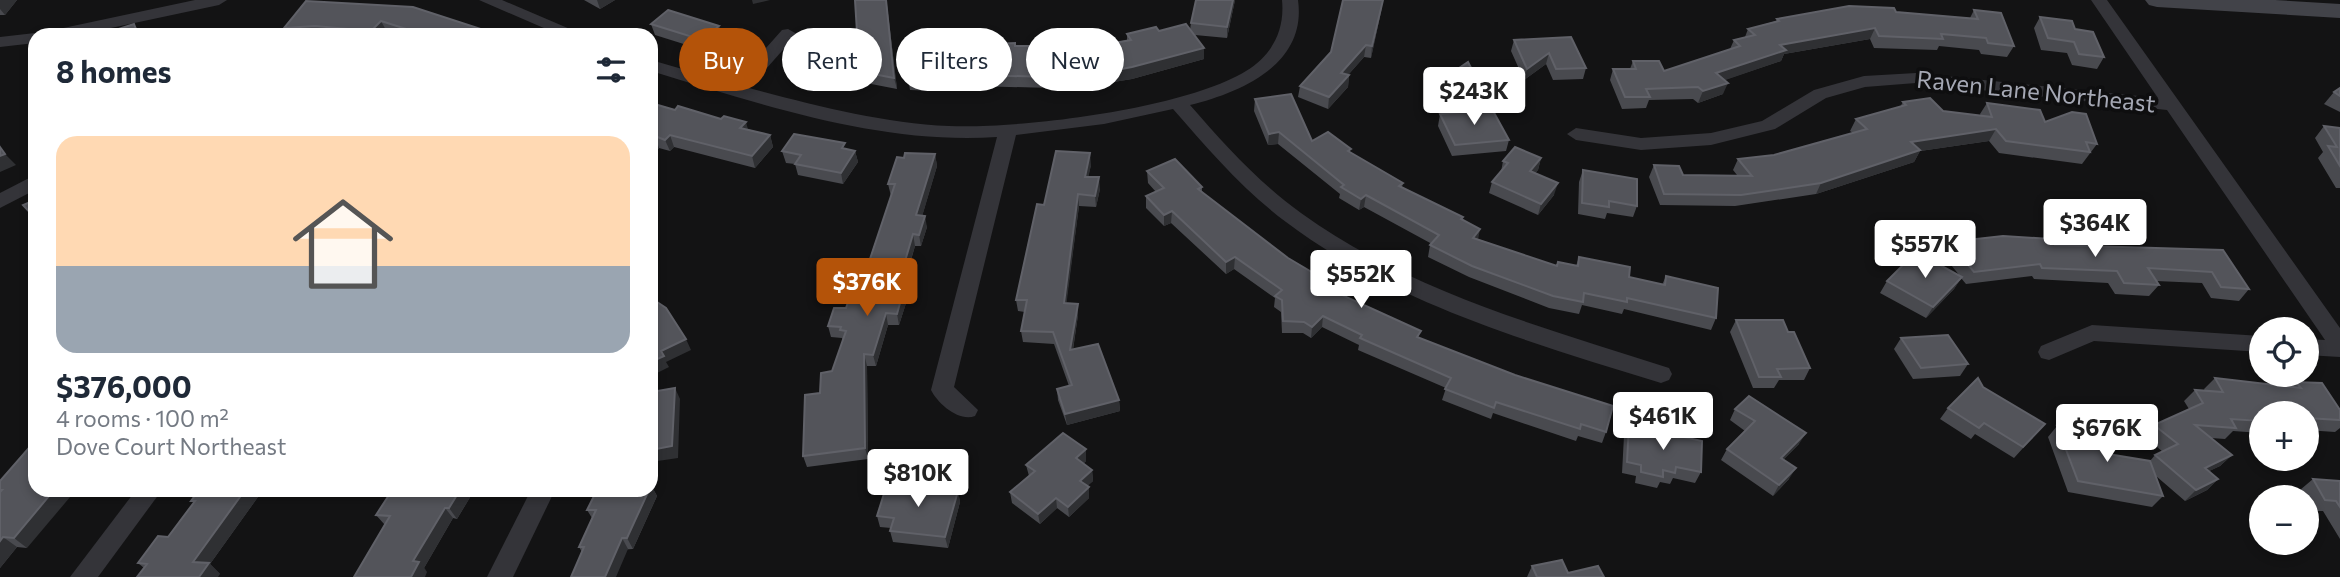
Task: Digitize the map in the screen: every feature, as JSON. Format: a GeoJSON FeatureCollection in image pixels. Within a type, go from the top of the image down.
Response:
{"type":"FeatureCollection","features":[{"type":"Feature","properties":{"kind":"street"},"geometry":{"type":"LineString","coordinates":[[87,28],[219,0]]}},
{"type":"Feature","properties":{"kind":"street"},"geometry":{"type":"LineString","coordinates":[[490,0],[558,28]]}},
{"type":"Feature","properties":{"kind":"street"},"geometry":{"type":"LineString","coordinates":[[658,67],[736,92],[881,124],[949,132],[1008,132],[1177,102],[1223,89],[1251,77],[1274,57],[1289,35],[1290,0]]}},
{"type":"Feature","properties":{"kind":"street"},"geometry":{"type":"LineString","coordinates":[[2099,0],[2340,347]]}},
{"type":"Feature","properties":{"kind":"street"},"geometry":{"type":"LineString","coordinates":[[2157,0],[2340,11]]}},
{"type":"Feature","properties":{"kind":"street"},"geometry":{"type":"LineString","coordinates":[[0,42],[28,39]]}},
{"type":"Feature","properties":{"kind":"street"},"geometry":{"type":"LineString","coordinates":[[736,92],[782,41]]}},
{"type":"Feature","properties":{"kind":"street","name":"Raven Lane Northeast"},"geometry":{"type":"LineString","coordinates":[[1576,134],[1641,144],[1711,139],[1768,125],[1820,94],[1864,82],[1916,78],[2172,105]]}},
{"type":"Feature","properties":{"kind":"street"},"geometry":{"type":"LineString","coordinates":[[1177,102],[1231,163],[1295,219],[1374,267],[1456,305],[1544,339],[1661,374]]}},
{"type":"Feature","properties":{"kind":"street"},"geometry":{"type":"LineString","coordinates":[[967,410],[942,390],[1008,132]]}},
{"type":"Feature","properties":{"kind":"street"},"geometry":{"type":"LineString","coordinates":[[0,201],[28,186]]}},
{"type":"Feature","properties":{"kind":"street"},"geometry":{"type":"LineString","coordinates":[[2049,352],[2092,333],[2249,343]]}},
{"type":"Feature","properties":{"kind":"street"},"geometry":{"type":"LineString","coordinates":[[2319,347],[2340,347]]}},
{"type":"Feature","properties":{"kind":"street"},"geometry":{"type":"LineString","coordinates":[[83,577],[145,497]]}},
{"type":"Feature","properties":{"kind":"street"},"geometry":{"type":"LineString","coordinates":[[500,577],[540,497]]}},
{"type":"Feature","properties":{"kind":"building"},"geometry":{"type":"Polygon","coordinates":[[[855,0],[886,0],[894,78],[882,76],[882,28],[857,28],[855,0]]]}},
{"type":"Feature","properties":{"kind":"building"},"geometry":{"type":"Polygon","coordinates":[[[1196,0],[1233,0],[1227,27],[1191,23],[1196,0]]]}},
{"type":"Feature","properties":{"kind":"building"},"geometry":{"type":"Polygon","coordinates":[[[1343,0],[1383,0],[1372,46],[1366,45],[1341,73],[1349,75],[1329,97],[1300,86],[1331,52],[1343,0]]]}},
{"type":"Feature","properties":{"kind":"building"},"geometry":{"type":"Polygon","coordinates":[[[306,1],[413,7],[478,28],[403,28],[381,21],[374,28],[284,28],[306,1]]]}},
{"type":"Feature","properties":{"kind":"building"},"geometry":{"type":"Polygon","coordinates":[[[1849,6],[1894,8],[1896,12],[1978,19],[1974,10],[2001,13],[2014,46],[1988,43],[1986,38],[1941,34],[1943,39],[1879,36],[1875,28],[1780,45],[1786,50],[1716,73],[1728,83],[1703,91],[1698,87],[1646,89],[1650,97],[1625,97],[1613,69],[1636,69],[1633,61],[1659,61],[1664,71],[1740,46],[1734,40],[1755,35],[1748,29],[1779,21],[1777,19],[1849,6]]]}},
{"type":"Feature","properties":{"kind":"building"},"geometry":{"type":"Polygon","coordinates":[[[668,10],[719,26],[679,28],[679,33],[651,24],[668,10]]]}},
{"type":"Feature","properties":{"kind":"building"},"geometry":{"type":"Polygon","coordinates":[[[2040,17],[2072,21],[2075,29],[2093,32],[2104,57],[2079,54],[2074,42],[2048,38],[2040,17]]]}},
{"type":"Feature","properties":{"kind":"building"},"geometry":{"type":"Polygon","coordinates":[[[1186,24],[1204,48],[1124,68],[1124,41],[1131,40],[1127,34],[1156,27],[1159,31],[1186,24]]]}},
{"type":"Feature","properties":{"kind":"building"},"geometry":{"type":"Polygon","coordinates":[[[1571,37],[1586,68],[1556,69],[1549,53],[1527,69],[1514,40],[1571,37]]]}},
{"type":"Feature","properties":{"kind":"building"},"geometry":{"type":"Polygon","coordinates":[[[1012,43],[1015,43],[1015,46],[1026,46],[1026,76],[1012,76],[1012,43]]]}},
{"type":"Feature","properties":{"kind":"building"},"geometry":{"type":"Polygon","coordinates":[[[1468,62],[1488,101],[1446,77],[1468,62]]]}},
{"type":"Feature","properties":{"kind":"building"},"geometry":{"type":"Polygon","coordinates":[[[1291,94],[1312,141],[1328,132],[1351,149],[1348,151],[1403,183],[1399,186],[1463,217],[1461,219],[1480,229],[1473,238],[1557,266],[1558,262],[1578,266],[1579,257],[1630,267],[1629,277],[1665,285],[1666,276],[1718,288],[1716,318],[1627,298],[1627,302],[1584,293],[1583,302],[1553,296],[1472,266],[1430,245],[1439,235],[1366,195],[1361,199],[1341,187],[1344,185],[1279,132],[1269,134],[1255,99],[1291,94]]]}},
{"type":"Feature","properties":{"kind":"building"},"geometry":{"type":"Polygon","coordinates":[[[1930,98],[1943,111],[1992,117],[1987,103],[2040,110],[2045,122],[2072,112],[2086,114],[2097,144],[2086,142],[2090,152],[2006,141],[1996,129],[1911,142],[1920,150],[1821,183],[1741,195],[1664,194],[1654,165],[1679,166],[1683,175],[1752,176],[1738,159],[1774,155],[1867,129],[1856,119],[1906,105],[1903,102],[1930,98]]]}},
{"type":"Feature","properties":{"kind":"building"},"geometry":{"type":"Polygon","coordinates":[[[658,105],[675,110],[678,106],[721,119],[724,116],[746,122],[740,128],[770,135],[752,156],[670,135],[665,140],[658,137],[658,105]]]}},
{"type":"Feature","properties":{"kind":"building"},"geometry":{"type":"Polygon","coordinates":[[[1492,109],[1509,140],[1455,145],[1440,114],[1492,109]]]}},
{"type":"Feature","properties":{"kind":"building"},"geometry":{"type":"Polygon","coordinates":[[[2324,126],[2340,128],[2340,166],[2328,146],[2337,147],[2324,126]]]}},
{"type":"Feature","properties":{"kind":"building"},"geometry":{"type":"Polygon","coordinates":[[[794,134],[845,143],[842,148],[855,151],[841,173],[795,164],[801,155],[782,151],[794,134]]]}},
{"type":"Feature","properties":{"kind":"building"},"geometry":{"type":"Polygon","coordinates":[[[1515,147],[1541,158],[1530,171],[1558,183],[1541,204],[1492,182],[1508,163],[1503,161],[1515,147]]]}},
{"type":"Feature","properties":{"kind":"building"},"geometry":{"type":"Polygon","coordinates":[[[1056,151],[1090,153],[1085,177],[1099,177],[1095,196],[1078,194],[1064,303],[1078,304],[1070,350],[1098,344],[1119,400],[1065,414],[1057,389],[1072,385],[1053,332],[1021,331],[1027,300],[1016,300],[1037,204],[1044,205],[1056,151]]]}},
{"type":"Feature","properties":{"kind":"building"},"geometry":{"type":"Polygon","coordinates":[[[905,153],[935,154],[916,215],[925,216],[919,235],[913,234],[898,285],[905,285],[897,314],[886,313],[873,355],[864,354],[865,448],[803,456],[805,395],[820,393],[821,373],[832,371],[846,331],[840,330],[841,327],[828,326],[834,308],[846,308],[855,282],[862,283],[895,184],[888,184],[897,157],[904,158],[905,153]]]}},
{"type":"Feature","properties":{"kind":"building"},"geometry":{"type":"Polygon","coordinates":[[[1175,159],[1202,187],[1198,189],[1288,258],[1347,293],[1344,296],[1421,331],[1417,337],[1515,375],[1613,406],[1606,432],[1581,424],[1580,429],[1496,402],[1494,408],[1445,389],[1451,378],[1360,338],[1362,335],[1323,316],[1312,327],[1304,322],[1283,321],[1282,300],[1275,296],[1282,290],[1235,257],[1226,262],[1172,211],[1164,215],[1146,196],[1164,188],[1147,171],[1175,159]]]}},
{"type":"Feature","properties":{"kind":"building"},"geometry":{"type":"Polygon","coordinates":[[[1583,170],[1637,179],[1637,206],[1609,201],[1609,207],[1582,203],[1583,170]]]}},
{"type":"Feature","properties":{"kind":"building"},"geometry":{"type":"Polygon","coordinates":[[[2003,236],[2051,239],[2055,245],[2223,250],[2249,289],[2221,287],[2212,272],[2148,268],[2159,285],[2124,283],[2117,271],[2042,268],[2040,264],[1974,272],[1949,242],[2003,236]]]}},
{"type":"Feature","properties":{"kind":"building"},"geometry":{"type":"Polygon","coordinates":[[[1920,254],[1962,277],[1933,307],[1887,281],[1905,263],[1909,265],[1920,254]]]}},
{"type":"Feature","properties":{"kind":"building"},"geometry":{"type":"Polygon","coordinates":[[[658,303],[666,308],[686,339],[661,351],[664,356],[658,359],[658,303]]]}},
{"type":"Feature","properties":{"kind":"building"},"geometry":{"type":"Polygon","coordinates":[[[1736,320],[1783,320],[1788,332],[1794,332],[1810,368],[1777,369],[1781,377],[1759,377],[1736,320]]]}},
{"type":"Feature","properties":{"kind":"building"},"geometry":{"type":"Polygon","coordinates":[[[1948,335],[1968,364],[1921,368],[1901,338],[1948,335]]]}},
{"type":"Feature","properties":{"kind":"building"},"geometry":{"type":"Polygon","coordinates":[[[1978,378],[1983,387],[2045,424],[2023,447],[1984,423],[1979,428],[1948,408],[1978,378]]]}},
{"type":"Feature","properties":{"kind":"building"},"geometry":{"type":"Polygon","coordinates":[[[2215,378],[2249,382],[2249,387],[2301,388],[2319,387],[2319,383],[2322,383],[2340,410],[2340,420],[2319,419],[2319,401],[2249,401],[2249,420],[2231,419],[2236,428],[2195,425],[2232,455],[2205,468],[2218,479],[2196,490],[2155,455],[2178,444],[2154,425],[2203,403],[2195,390],[2223,392],[2215,378]]]}},
{"type":"Feature","properties":{"kind":"building"},"geometry":{"type":"Polygon","coordinates":[[[675,388],[672,446],[658,449],[658,391],[675,388]]]}},
{"type":"Feature","properties":{"kind":"building"},"geometry":{"type":"Polygon","coordinates":[[[1749,396],[1806,433],[1781,458],[1796,468],[1779,485],[1727,449],[1755,421],[1735,409],[1749,396]]]}},
{"type":"Feature","properties":{"kind":"building"},"geometry":{"type":"Polygon","coordinates":[[[1629,425],[1702,441],[1701,472],[1676,467],[1675,473],[1663,470],[1663,477],[1641,472],[1641,465],[1627,462],[1629,425]]]}},
{"type":"Feature","properties":{"kind":"building"},"geometry":{"type":"Polygon","coordinates":[[[2057,426],[2095,432],[2102,453],[2150,461],[2163,496],[2078,481],[2057,426]]]}},
{"type":"Feature","properties":{"kind":"building"},"geometry":{"type":"Polygon","coordinates":[[[1063,433],[1086,449],[1076,458],[1092,470],[1080,481],[1089,487],[1068,507],[1056,498],[1038,514],[1010,492],[1035,471],[1026,465],[1063,433]]]}},
{"type":"Feature","properties":{"kind":"building"},"geometry":{"type":"Polygon","coordinates":[[[28,449],[28,497],[48,497],[14,538],[3,537],[0,541],[2,490],[0,481],[28,449]]]}},
{"type":"Feature","properties":{"kind":"building"},"geometry":{"type":"Polygon","coordinates":[[[2313,479],[2340,481],[2340,507],[2336,501],[2325,500],[2319,485],[2313,479]]]}},
{"type":"Feature","properties":{"kind":"building"},"geometry":{"type":"Polygon","coordinates":[[[887,484],[958,491],[945,537],[890,531],[894,518],[877,516],[887,484]]]}},
{"type":"Feature","properties":{"kind":"building"},"geometry":{"type":"Polygon","coordinates":[[[194,497],[240,497],[193,562],[209,563],[199,577],[137,577],[147,564],[138,563],[158,536],[168,537],[195,501],[191,501],[194,497]]]}},
{"type":"Feature","properties":{"kind":"building"},"geometry":{"type":"Polygon","coordinates":[[[388,497],[456,497],[449,508],[445,508],[413,561],[419,562],[411,577],[354,577],[390,516],[376,515],[388,497]]]}},
{"type":"Feature","properties":{"kind":"building"},"geometry":{"type":"Polygon","coordinates":[[[594,497],[646,497],[627,538],[622,538],[605,577],[571,577],[584,547],[579,547],[596,510],[587,510],[594,497]]]}},
{"type":"Feature","properties":{"kind":"building"},"geometry":{"type":"Polygon","coordinates":[[[1562,560],[1568,573],[1598,566],[1604,577],[1537,577],[1532,566],[1562,560]]]}}]}
